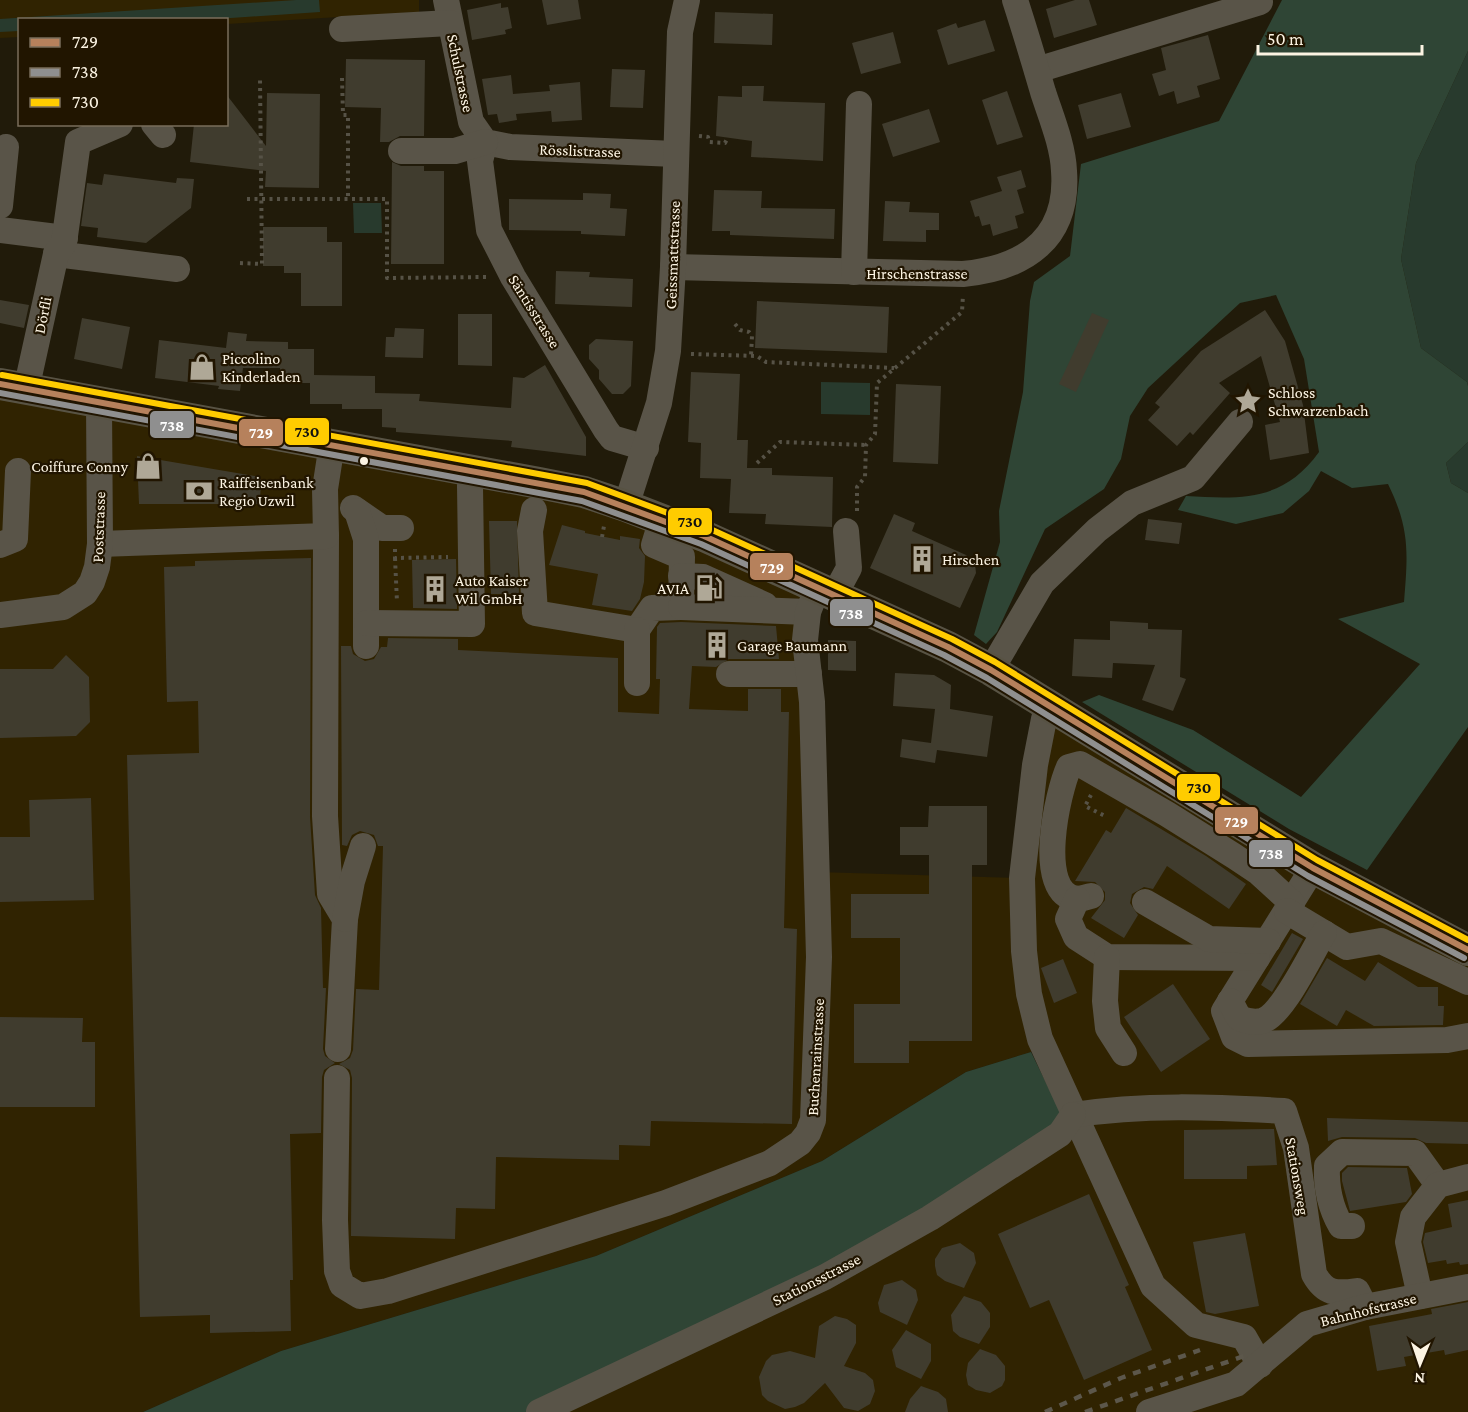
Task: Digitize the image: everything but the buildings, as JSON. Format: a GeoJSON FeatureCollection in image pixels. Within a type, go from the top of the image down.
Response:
{"type":"FeatureCollection","features":[{"type":"Feature","properties":{"kind":"main road"},"geometry":{"type":"LineString","coordinates":[[13,387],[473,471],[537,496],[584,492],[662,519],[820,598],[991,670],[1313,868],[1468,950]]}},
{"type":"Feature","properties":{"kind":"street","name":"Geissmattstrasse"},"geometry":{"type":"LineString","coordinates":[[626,506],[659,403],[668,351],[682,145],[680,32],[687,0]]}},
{"type":"Feature","properties":{"kind":"street","name":"Hirschenstrasse"},"geometry":{"type":"LineString","coordinates":[[673,267],[980,273],[1018,262],[1038,249],[1056,226],[1063,195],[1064,171],[1037,70],[1015,0]]}},
{"type":"Feature","properties":{"kind":"street"},"geometry":{"type":"LineString","coordinates":[[1037,70],[1260,2]]}},
{"type":"Feature","properties":{"kind":"street"},"geometry":{"type":"LineString","coordinates":[[342,29],[448,12]]}},
{"type":"Feature","properties":{"kind":"street","name":"Schulstrasse"},"geometry":{"type":"LineString","coordinates":[[448,12],[471,122],[485,142]]}},
{"type":"Feature","properties":{"kind":"street"},"geometry":{"type":"LineString","coordinates":[[854,272],[860,104]]}},
{"type":"Feature","properties":{"kind":"street","name":"Dörfli"},"geometry":{"type":"LineString","coordinates":[[13,387],[61,245],[69,180],[78,142],[115,126]]}},
{"type":"Feature","properties":{"kind":"street","name":"Rösslistrasse"},"geometry":{"type":"LineString","coordinates":[[485,142],[510,147],[682,145]]}},
{"type":"Feature","properties":{"kind":"street"},"geometry":{"type":"LineString","coordinates":[[401,151],[455,151],[485,142]]}},
{"type":"Feature","properties":{"kind":"street","name":"Säntisstrasse"},"geometry":{"type":"LineString","coordinates":[[485,142],[480,161],[489,230],[513,277],[612,438],[646,448]]}},
{"type":"Feature","properties":{"kind":"street"},"geometry":{"type":"LineString","coordinates":[[0,206],[6,164]]}},
{"type":"Feature","properties":{"kind":"street"},"geometry":{"type":"LineString","coordinates":[[0,230],[177,269]]}},
{"type":"Feature","properties":{"kind":"street"},"geometry":{"type":"LineString","coordinates":[[61,245],[143,253]]}},
{"type":"Feature","properties":{"kind":"street","name":"Poststrasse"},"geometry":{"type":"LineString","coordinates":[[0,615],[50,610],[75,601],[92,582],[97,567],[100,544],[99,404]]}},
{"type":"Feature","properties":{"kind":"street"},"geometry":{"type":"LineString","coordinates":[[991,670],[1042,583],[1097,530],[1132,502],[1193,478],[1240,422]]}},
{"type":"Feature","properties":{"kind":"street"},"geometry":{"type":"LineString","coordinates":[[332,444],[325,489],[327,585],[325,816],[330,894],[345,919]]}},
{"type":"Feature","properties":{"kind":"street"},"geometry":{"type":"LineString","coordinates":[[0,544],[15,540],[18,471]]}},
{"type":"Feature","properties":{"kind":"street"},"geometry":{"type":"LineString","coordinates":[[366,634],[398,623],[472,624],[466,527],[473,471]]}},
{"type":"Feature","properties":{"kind":"street"},"geometry":{"type":"LineString","coordinates":[[325,489],[357,511],[392,528]]}},
{"type":"Feature","properties":{"kind":"street"},"geometry":{"type":"LineString","coordinates":[[537,496],[544,570]]}},
{"type":"Feature","properties":{"kind":"street"},"geometry":{"type":"LineString","coordinates":[[537,496],[530,531],[535,613],[637,630]]}},
{"type":"Feature","properties":{"kind":"street"},"geometry":{"type":"LineString","coordinates":[[357,511],[366,539],[366,634]]}},
{"type":"Feature","properties":{"kind":"street"},"geometry":{"type":"LineString","coordinates":[[662,519],[654,545],[682,556],[681,607]]}},
{"type":"Feature","properties":{"kind":"street"},"geometry":{"type":"LineString","coordinates":[[637,683],[637,630],[652,608],[779,611],[820,598],[849,567],[851,524]]}},
{"type":"Feature","properties":{"kind":"street"},"geometry":{"type":"LineString","coordinates":[[100,544],[326,536]]}},
{"type":"Feature","properties":{"kind":"street"},"geometry":{"type":"LineString","coordinates":[[681,576],[702,577],[779,611]]}},
{"type":"Feature","properties":{"kind":"street"},"geometry":{"type":"LineString","coordinates":[[327,585],[366,634]]}},
{"type":"Feature","properties":{"kind":"street","name":"Buchenrainstrasse"},"geometry":{"type":"LineString","coordinates":[[337,1077],[335,1220],[338,1271],[342,1285],[360,1296],[388,1291],[666,1203],[770,1163],[790,1151],[808,1133],[813,1120],[819,957],[809,674],[805,640],[820,598]]}},
{"type":"Feature","properties":{"kind":"street"},"geometry":{"type":"LineString","coordinates":[[729,674],[809,674]]}},
{"type":"Feature","properties":{"kind":"street"},"geometry":{"type":"LineString","coordinates":[[1052,707],[1044,718],[1026,826],[1022,878],[1024,951],[1029,994],[1040,1039],[1153,1286],[1196,1325],[1244,1337],[1260,1365]]}},
{"type":"Feature","properties":{"kind":"street"},"geometry":{"type":"LineString","coordinates":[[1263,949],[1107,957],[1076,937],[1068,919],[1084,898],[1066,893],[1057,880],[1051,838],[1062,780],[1069,767],[1080,764],[1234,856],[1258,872],[1289,907],[1347,947],[1381,941],[1468,981]]}},
{"type":"Feature","properties":{"kind":"street"},"geometry":{"type":"LineString","coordinates":[[338,1049],[345,919],[352,881],[363,846]]}},
{"type":"Feature","properties":{"kind":"street"},"geometry":{"type":"LineString","coordinates":[[1313,868],[1224,1011],[1227,1024],[1234,1036],[1248,1044],[1447,1040],[1468,1036]]}},
{"type":"Feature","properties":{"kind":"street"},"geometry":{"type":"LineString","coordinates":[[1145,902],[1209,939],[1263,949]]}},
{"type":"Feature","properties":{"kind":"street"},"geometry":{"type":"LineString","coordinates":[[1230,1001],[1239,1018],[1249,1022],[1262,1021],[1276,1012],[1324,933]]}},
{"type":"Feature","properties":{"kind":"street"},"geometry":{"type":"LineString","coordinates":[[1107,957],[1105,1001],[1107,1028],[1124,1053]]}},
{"type":"Feature","properties":{"kind":"street","name":"Stationsweg"},"geometry":{"type":"LineString","coordinates":[[1073,1114],[1108,1110],[1209,1107],[1284,1111],[1296,1148],[1314,1274],[1320,1286],[1331,1293],[1357,1291],[1365,1307]]}},
{"type":"Feature","properties":{"kind":"street","name":"Stationsstrasse"},"geometry":{"type":"LineString","coordinates":[[539,1412],[825,1277],[930,1218],[1060,1134],[1073,1114]]}},
{"type":"Feature","properties":{"kind":"street"},"geometry":{"type":"LineString","coordinates":[[1352,1227],[1341,1226],[1332,1210],[1327,1181],[1327,1166],[1342,1152],[1415,1153],[1438,1185]]}},
{"type":"Feature","properties":{"kind":"street"},"geometry":{"type":"LineString","coordinates":[[1420,1296],[1408,1242],[1413,1217],[1438,1185],[1468,1177]]}},
{"type":"Feature","properties":{"kind":"street","name":"Bahnhofstrasse"},"geometry":{"type":"LineString","coordinates":[[1149,1412],[1236,1384],[1260,1365],[1290,1335],[1307,1324],[1365,1307],[1468,1287]]}},
{"type":"Feature","properties":{"kind":"path"},"geometry":{"type":"LineString","coordinates":[[342,78],[343,115],[348,115],[348,199]]}},
{"type":"Feature","properties":{"kind":"path"},"geometry":{"type":"LineString","coordinates":[[240,263],[262,264],[260,79]]}},
{"type":"Feature","properties":{"kind":"path"},"geometry":{"type":"LineString","coordinates":[[682,145],[708,137],[710,142],[725,143],[727,139]]}},
{"type":"Feature","properties":{"kind":"path"},"geometry":{"type":"LineString","coordinates":[[247,199],[387,199],[387,278],[513,277]]}},
{"type":"Feature","properties":{"kind":"path"},"geometry":{"type":"LineString","coordinates":[[851,524],[857,487],[865,477],[866,446],[875,434],[877,383],[962,312],[963,285]]}},
{"type":"Feature","properties":{"kind":"path"},"geometry":{"type":"LineString","coordinates":[[735,324],[740,330],[749,332],[752,336],[751,356]]}},
{"type":"Feature","properties":{"kind":"path"},"geometry":{"type":"LineString","coordinates":[[681,354],[751,356],[766,362],[894,368]]}},
{"type":"Feature","properties":{"kind":"path"},"geometry":{"type":"LineString","coordinates":[[757,463],[780,442],[866,446]]}},
{"type":"Feature","properties":{"kind":"path"},"geometry":{"type":"LineString","coordinates":[[395,558],[398,623]]}},
{"type":"Feature","properties":{"kind":"shaded area"},"geometry":{"type":"Polygon","coordinates":[[[0,0],[419,0],[419,12],[228,24],[228,18],[18,18],[18,37],[0,38],[0,0]]]}},
{"type":"Feature","properties":{"kind":"shaded area"},"geometry":{"type":"Polygon","coordinates":[[[0,384],[584,492],[812,599],[817,872],[1022,878],[1044,719],[1468,950],[1468,1412],[539,1412],[1060,1134],[1040,1040],[1031,1052],[966,1072],[822,1161],[596,1256],[281,1351],[143,1412],[0,1412],[0,384]]]}},
{"type":"Feature","properties":{"kind":"green space"},"geometry":{"type":"Polygon","coordinates":[[[296,0],[319,0],[320,12],[228,18],[18,18],[18,31],[0,32],[0,19],[296,0]]]}},
{"type":"Feature","properties":{"kind":"green space"},"geometry":{"type":"Polygon","coordinates":[[[1282,0],[1468,0],[1468,51],[1416,163],[1401,259],[1421,348],[1467,382],[1468,386],[1468,442],[1446,463],[1451,483],[1468,493],[1468,727],[1367,870],[1289,829],[1082,702],[1099,695],[1193,730],[1301,797],[1420,664],[1338,619],[1404,602],[1406,541],[1400,515],[1388,484],[1352,488],[1321,471],[1309,491],[1283,513],[1236,524],[1178,510],[1186,496],[1243,497],[1276,489],[1305,468],[1319,452],[1304,359],[1276,295],[1240,303],[1148,388],[1130,416],[1121,459],[1104,489],[1045,529],[997,632],[986,644],[974,635],[1000,542],[999,511],[1023,392],[1030,301],[1034,282],[1070,256],[1081,164],[1219,121],[1282,0]]]}},
{"type":"Feature","properties":{"kind":"green space"},"geometry":{"type":"Polygon","coordinates":[[[1468,51],[1468,386],[1467,382],[1421,348],[1401,259],[1416,163],[1468,51]]]}},
{"type":"Feature","properties":{"kind":"green space"},"geometry":{"type":"Polygon","coordinates":[[[353,203],[381,203],[382,233],[354,233],[353,203]]]}},
{"type":"Feature","properties":{"kind":"green space"},"geometry":{"type":"Polygon","coordinates":[[[821,382],[870,383],[870,415],[821,414],[821,382]]]}},
{"type":"Feature","properties":{"kind":"green space"},"geometry":{"type":"Polygon","coordinates":[[[1468,442],[1468,493],[1451,483],[1446,463],[1468,442]]]}},
{"type":"Feature","properties":{"kind":"green space"},"geometry":{"type":"Polygon","coordinates":[[[1031,1052],[1060,1111],[1052,1134],[817,1278],[531,1412],[143,1412],[281,1351],[596,1256],[822,1161],[966,1072],[1031,1052]]]}},
{"type":"Feature","properties":{"kind":"railway"},"geometry":{"type":"LineString","coordinates":[[1045,1412],[1121,1378],[1200,1350]]}},
{"type":"Feature","properties":{"kind":"railway"},"geometry":{"type":"LineString","coordinates":[[1085,1412],[1244,1356]]}},
{"type":"Feature","properties":{"kind":"transit line","name":"730"},"geometry":{"type":"LineString","coordinates":[[2,375],[587,483],[708,528],[952,639],[995,662],[1317,860],[1468,940]]}},
{"type":"Feature","properties":{"kind":"transit line","name":"729"},"geometry":{"type":"LineString","coordinates":[[0,384],[584,492],[704,536],[948,647],[991,670],[1313,868],[1468,950]]}},
{"type":"Feature","properties":{"kind":"transit line","name":"738"},"geometry":{"type":"LineString","coordinates":[[0,393],[582,501],[701,544],[944,655],[987,678],[1308,876],[1464,958]]}},
{"type":"Feature","properties":{"kind":"place","name":"Piccolino Kinderladen"},"geometry":{"type":"Point","coordinates":[202,367]}},
{"type":"Feature","properties":{"kind":"place","name":"Schloss Schwarzenbach"},"geometry":{"type":"Point","coordinates":[1248,401]}},
{"type":"Feature","properties":{"kind":"place","name":"Coiffure Conny"},"geometry":{"type":"Point","coordinates":[148,466]}},
{"type":"Feature","properties":{"kind":"place","name":"Raiffeisenbank Regio Uzwil"},"geometry":{"type":"Point","coordinates":[199,491]}},
{"type":"Feature","properties":{"kind":"place","name":"Hirschen"},"geometry":{"type":"Point","coordinates":[922,559]}},
{"type":"Feature","properties":{"kind":"place","name":"AVIA"},"geometry":{"type":"Point","coordinates":[709,588]}},
{"type":"Feature","properties":{"kind":"place","name":"Auto Kaiser Wil GmbH"},"geometry":{"type":"Point","coordinates":[435,589]}},
{"type":"Feature","properties":{"kind":"place","name":"Garage Baumann"},"geometry":{"type":"Point","coordinates":[717,645]}}]}
